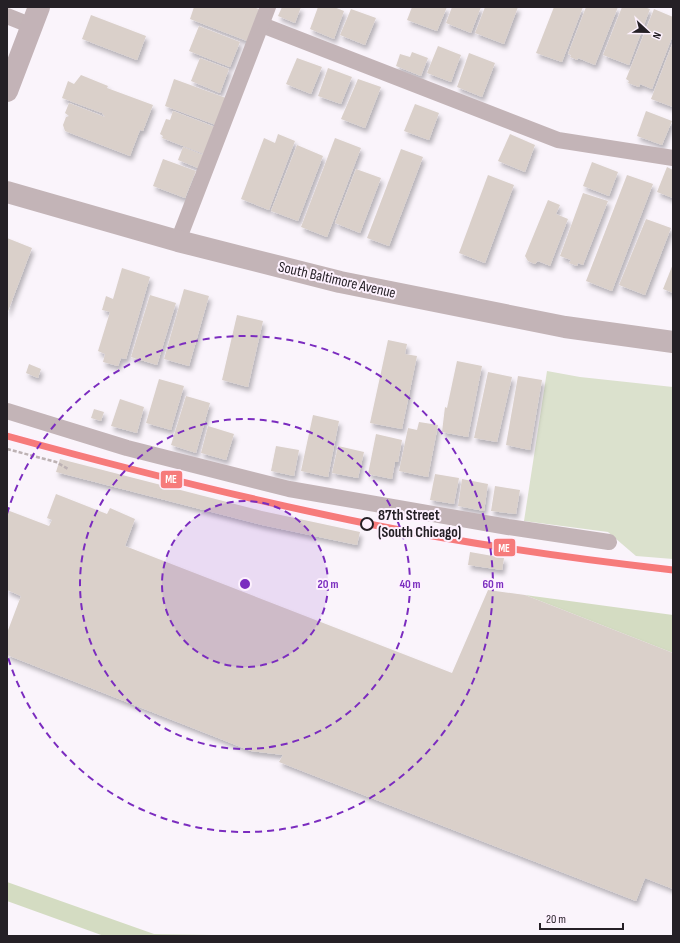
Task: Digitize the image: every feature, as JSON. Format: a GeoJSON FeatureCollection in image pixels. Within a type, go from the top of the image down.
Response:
{"type":"FeatureCollection","features":[{"type":"Feature","properties":{"kind":"main road"},"geometry":{"type":"LineString","coordinates":[[7,91],[36,16]]}},
{"type":"Feature","properties":{"kind":"street","name":"South Baltimore Avenue"},"geometry":{"type":"LineString","coordinates":[[7,192],[178,241],[348,284],[565,327],[673,342]]}},
{"type":"Feature","properties":{"kind":"lane"},"geometry":{"type":"LineString","coordinates":[[178,241],[268,7]]}},
{"type":"Feature","properties":{"kind":"lane"},"geometry":{"type":"LineString","coordinates":[[7,16],[36,16]]}},
{"type":"Feature","properties":{"kind":"lane"},"geometry":{"type":"LineString","coordinates":[[262,25],[558,140],[673,158]]}},
{"type":"Feature","properties":{"kind":"lane"},"geometry":{"type":"LineString","coordinates":[[7,411],[127,448],[289,489],[508,527],[609,542]]}},
{"type":"Feature","properties":{"kind":"path"},"geometry":{"type":"LineString","coordinates":[[7,449],[56,462],[68,469]]}},
{"type":"Feature","properties":{"kind":"green space"},"geometry":{"type":"Polygon","coordinates":[[[547,371],[580,377],[673,387],[673,559],[636,556],[608,532],[524,521],[547,371]]]}},
{"type":"Feature","properties":{"kind":"green space"},"geometry":{"type":"Polygon","coordinates":[[[525,595],[673,615],[673,653],[525,595]]]}},
{"type":"Feature","properties":{"kind":"green space"},"geometry":{"type":"Polygon","coordinates":[[[7,882],[154,934],[267,936],[104,936],[7,901],[7,882]]]}},
{"type":"Feature","properties":{"kind":"building"},"geometry":{"type":"Polygon","coordinates":[[[194,7],[253,7],[259,9],[247,41],[190,19],[194,7]]]}},
{"type":"Feature","properties":{"kind":"building"},"geometry":{"type":"Polygon","coordinates":[[[282,7],[301,7],[295,23],[278,16],[282,7]]]}},
{"type":"Feature","properties":{"kind":"building"},"geometry":{"type":"Polygon","coordinates":[[[318,7],[334,7],[344,11],[334,39],[310,29],[318,7]]]}},
{"type":"Feature","properties":{"kind":"building"},"geometry":{"type":"Polygon","coordinates":[[[412,7],[447,7],[437,31],[407,20],[412,7]]]}},
{"type":"Feature","properties":{"kind":"building"},"geometry":{"type":"Polygon","coordinates":[[[452,7],[481,7],[471,33],[446,23],[452,7]]]}},
{"type":"Feature","properties":{"kind":"building"},"geometry":{"type":"Polygon","coordinates":[[[485,7],[518,7],[504,44],[475,33],[485,7]]]}},
{"type":"Feature","properties":{"kind":"building"},"geometry":{"type":"Polygon","coordinates":[[[554,7],[583,7],[562,62],[536,53],[554,7]]]}},
{"type":"Feature","properties":{"kind":"building"},"geometry":{"type":"Polygon","coordinates":[[[586,7],[618,7],[595,65],[578,58],[577,60],[570,57],[571,55],[568,54],[586,7]]]}},
{"type":"Feature","properties":{"kind":"building"},"geometry":{"type":"Polygon","coordinates":[[[622,7],[644,7],[650,9],[629,65],[603,55],[622,7]]]}},
{"type":"Feature","properties":{"kind":"building"},"geometry":{"type":"Polygon","coordinates":[[[351,9],[376,18],[365,45],[340,35],[351,9]]]}},
{"type":"Feature","properties":{"kind":"building"},"geometry":{"type":"Polygon","coordinates":[[[654,9],[673,17],[673,35],[652,89],[640,84],[639,87],[628,83],[629,81],[626,79],[654,9]]]}},
{"type":"Feature","properties":{"kind":"building"},"geometry":{"type":"Polygon","coordinates":[[[91,15],[146,36],[137,60],[82,39],[91,15]]]}},
{"type":"Feature","properties":{"kind":"building"},"geometry":{"type":"Polygon","coordinates":[[[199,26],[240,42],[230,67],[189,51],[199,26]]]}},
{"type":"Feature","properties":{"kind":"building"},"geometry":{"type":"Polygon","coordinates":[[[673,42],[673,107],[651,99],[673,42]]]}},
{"type":"Feature","properties":{"kind":"building"},"geometry":{"type":"Polygon","coordinates":[[[438,46],[461,55],[451,82],[427,73],[438,46]]]}},
{"type":"Feature","properties":{"kind":"building"},"geometry":{"type":"Polygon","coordinates":[[[412,52],[428,58],[421,76],[396,66],[400,54],[410,57],[412,52]]]}},
{"type":"Feature","properties":{"kind":"building"},"geometry":{"type":"Polygon","coordinates":[[[469,53],[495,63],[482,97],[457,87],[469,53]]]}},
{"type":"Feature","properties":{"kind":"building"},"geometry":{"type":"Polygon","coordinates":[[[200,58],[229,69],[220,93],[191,81],[200,58]]]}},
{"type":"Feature","properties":{"kind":"building"},"geometry":{"type":"Polygon","coordinates":[[[297,58],[322,67],[311,94],[286,84],[297,58]]]}},
{"type":"Feature","properties":{"kind":"building"},"geometry":{"type":"Polygon","coordinates":[[[328,68],[352,77],[341,104],[318,96],[328,68]]]}},
{"type":"Feature","properties":{"kind":"building"},"geometry":{"type":"Polygon","coordinates":[[[81,75],[108,86],[107,88],[153,105],[143,131],[135,128],[140,130],[130,156],[65,131],[63,125],[66,117],[69,116],[65,113],[69,103],[105,117],[102,113],[62,98],[68,81],[74,84],[81,75]]]}},
{"type":"Feature","properties":{"kind":"building"},"geometry":{"type":"Polygon","coordinates":[[[174,79],[226,98],[216,125],[165,106],[174,79]]]}},
{"type":"Feature","properties":{"kind":"building"},"geometry":{"type":"Polygon","coordinates":[[[358,79],[381,87],[365,128],[341,119],[358,79]]]}},
{"type":"Feature","properties":{"kind":"building"},"geometry":{"type":"Polygon","coordinates":[[[415,104],[439,113],[429,140],[404,131],[415,104]]]}},
{"type":"Feature","properties":{"kind":"building"},"geometry":{"type":"Polygon","coordinates":[[[173,111],[215,127],[204,154],[162,138],[163,136],[160,134],[166,119],[170,120],[173,111]]]}},
{"type":"Feature","properties":{"kind":"building"},"geometry":{"type":"Polygon","coordinates":[[[646,111],[672,121],[662,145],[637,136],[646,111]]]}},
{"type":"Feature","properties":{"kind":"building"},"geometry":{"type":"Polygon","coordinates":[[[278,134],[295,141],[269,210],[241,199],[264,138],[275,143],[278,134]]]}},
{"type":"Feature","properties":{"kind":"building"},"geometry":{"type":"Polygon","coordinates":[[[510,134],[535,145],[525,172],[498,161],[510,134]]]}},
{"type":"Feature","properties":{"kind":"building"},"geometry":{"type":"Polygon","coordinates":[[[335,138],[361,148],[327,237],[301,227],[335,138]]]}},
{"type":"Feature","properties":{"kind":"building"},"geometry":{"type":"Polygon","coordinates":[[[297,145],[323,156],[298,221],[271,211],[297,145]]]}},
{"type":"Feature","properties":{"kind":"building"},"geometry":{"type":"Polygon","coordinates":[[[183,147],[203,155],[198,168],[178,160],[183,147]]]}},
{"type":"Feature","properties":{"kind":"building"},"geometry":{"type":"Polygon","coordinates":[[[401,149],[423,157],[389,246],[367,238],[401,149]]]}},
{"type":"Feature","properties":{"kind":"building"},"geometry":{"type":"Polygon","coordinates":[[[163,159],[196,171],[185,198],[153,186],[163,159]]]}},
{"type":"Feature","properties":{"kind":"building"},"geometry":{"type":"Polygon","coordinates":[[[592,162],[618,172],[609,196],[583,186],[592,162]]]}},
{"type":"Feature","properties":{"kind":"building"},"geometry":{"type":"Polygon","coordinates":[[[667,167],[673,170],[673,198],[657,192],[667,167]]]}},
{"type":"Feature","properties":{"kind":"building"},"geometry":{"type":"Polygon","coordinates":[[[356,169],[381,178],[360,233],[335,223],[356,169]]]}},
{"type":"Feature","properties":{"kind":"building"},"geometry":{"type":"Polygon","coordinates":[[[488,175],[514,185],[485,263],[459,253],[488,175]]]}},
{"type":"Feature","properties":{"kind":"building"},"geometry":{"type":"Polygon","coordinates":[[[627,175],[653,184],[612,291],[586,281],[627,175]]]}},
{"type":"Feature","properties":{"kind":"building"},"geometry":{"type":"Polygon","coordinates":[[[583,193],[608,201],[583,265],[578,263],[577,266],[569,263],[571,260],[560,256],[583,193]]]}},
{"type":"Feature","properties":{"kind":"building"},"geometry":{"type":"Polygon","coordinates":[[[548,200],[560,205],[556,214],[568,219],[550,266],[538,261],[535,264],[528,261],[525,256],[548,200]]]}},
{"type":"Feature","properties":{"kind":"building"},"geometry":{"type":"Polygon","coordinates":[[[646,219],[671,228],[645,295],[619,285],[646,219]]]}},
{"type":"Feature","properties":{"kind":"building"},"geometry":{"type":"Polygon","coordinates":[[[7,238],[32,248],[7,314],[7,238]]]}},
{"type":"Feature","properties":{"kind":"building"},"geometry":{"type":"Polygon","coordinates":[[[673,264],[673,293],[663,289],[673,264]]]}},
{"type":"Feature","properties":{"kind":"building"},"geometry":{"type":"Polygon","coordinates":[[[122,268],[150,277],[126,359],[121,358],[118,366],[103,362],[105,354],[98,351],[110,312],[102,310],[106,296],[113,299],[122,268]]]}},
{"type":"Feature","properties":{"kind":"building"},"geometry":{"type":"Polygon","coordinates":[[[184,289],[209,296],[189,366],[164,359],[184,289]]]}},
{"type":"Feature","properties":{"kind":"building"},"geometry":{"type":"Polygon","coordinates":[[[150,295],[176,303],[157,365],[131,357],[150,295]]]}},
{"type":"Feature","properties":{"kind":"building"},"geometry":{"type":"Polygon","coordinates":[[[237,315],[263,321],[248,387],[222,380],[237,315]]]}},
{"type":"Feature","properties":{"kind":"building"},"geometry":{"type":"Polygon","coordinates":[[[388,340],[407,344],[405,354],[417,356],[402,429],[370,423],[388,340]]]}},
{"type":"Feature","properties":{"kind":"building"},"geometry":{"type":"Polygon","coordinates":[[[457,361],[482,366],[468,437],[442,432],[445,407],[447,408],[457,361]]]}},
{"type":"Feature","properties":{"kind":"building"},"geometry":{"type":"Polygon","coordinates":[[[29,364],[41,369],[38,378],[26,373],[29,364]]]}},
{"type":"Feature","properties":{"kind":"building"},"geometry":{"type":"Polygon","coordinates":[[[488,372],[512,377],[497,442],[474,438],[488,372]]]}},
{"type":"Feature","properties":{"kind":"building"},"geometry":{"type":"Polygon","coordinates":[[[518,376],[542,380],[530,450],[506,445],[518,376]]]}},
{"type":"Feature","properties":{"kind":"building"},"geometry":{"type":"Polygon","coordinates":[[[159,379],[184,386],[171,430],[146,423],[159,379]]]}},
{"type":"Feature","properties":{"kind":"building"},"geometry":{"type":"Polygon","coordinates":[[[186,396],[210,403],[196,453],[171,445],[186,396]]]}},
{"type":"Feature","properties":{"kind":"building"},"geometry":{"type":"Polygon","coordinates":[[[120,399],[144,407],[137,433],[111,426],[120,399]]]}},
{"type":"Feature","properties":{"kind":"building"},"geometry":{"type":"Polygon","coordinates":[[[94,409],[104,412],[101,421],[91,418],[94,409]]]}},
{"type":"Feature","properties":{"kind":"building"},"geometry":{"type":"Polygon","coordinates":[[[313,415],[339,421],[328,477],[301,471],[313,415]]]}},
{"type":"Feature","properties":{"kind":"building"},"geometry":{"type":"Polygon","coordinates":[[[419,422],[438,425],[428,477],[399,471],[408,428],[417,430],[419,422]]]}},
{"type":"Feature","properties":{"kind":"building"},"geometry":{"type":"Polygon","coordinates":[[[208,426],[234,434],[226,460],[201,453],[208,426]]]}},
{"type":"Feature","properties":{"kind":"building"},"geometry":{"type":"Polygon","coordinates":[[[376,434],[402,440],[398,462],[395,462],[392,479],[368,474],[376,434]]]}},
{"type":"Feature","properties":{"kind":"building"},"geometry":{"type":"Polygon","coordinates":[[[276,446],[299,450],[294,476],[271,471],[276,446]]]}},
{"type":"Feature","properties":{"kind":"building"},"geometry":{"type":"Polygon","coordinates":[[[338,446],[364,452],[358,478],[332,473],[338,446]]]}},
{"type":"Feature","properties":{"kind":"building"},"geometry":{"type":"Polygon","coordinates":[[[60,459],[262,511],[360,532],[357,545],[262,525],[56,472],[60,459]]]}},
{"type":"Feature","properties":{"kind":"building"},"geometry":{"type":"Polygon","coordinates":[[[435,474],[459,478],[454,504],[430,500],[435,474]]]}},
{"type":"Feature","properties":{"kind":"building"},"geometry":{"type":"Polygon","coordinates":[[[462,479],[488,484],[484,511],[458,506],[462,479]]]}},
{"type":"Feature","properties":{"kind":"building"},"geometry":{"type":"Polygon","coordinates":[[[495,486],[520,490],[516,514],[491,511],[495,486]]]}},
{"type":"Feature","properties":{"kind":"building"},"geometry":{"type":"Polygon","coordinates":[[[56,494],[107,514],[110,508],[135,519],[125,546],[452,673],[488,590],[525,595],[673,653],[673,889],[645,878],[636,901],[279,762],[283,755],[251,751],[7,655],[7,633],[21,596],[7,590],[7,510],[49,526],[52,520],[47,518],[56,494]]]}},
{"type":"Feature","properties":{"kind":"building"},"geometry":{"type":"Polygon","coordinates":[[[470,552],[504,558],[502,570],[468,565],[470,552]]]}},
{"type":"Feature","properties":{"kind":"transit line","name":"ME"},"geometry":{"type":"LineString","coordinates":[[7,436],[192,484],[379,526],[526,551],[673,570]]}},
{"type":"Feature","properties":{"kind":"place","name":"87th Street (South Chicago)"},"geometry":{"type":"Point","coordinates":[367,524]}}]}
